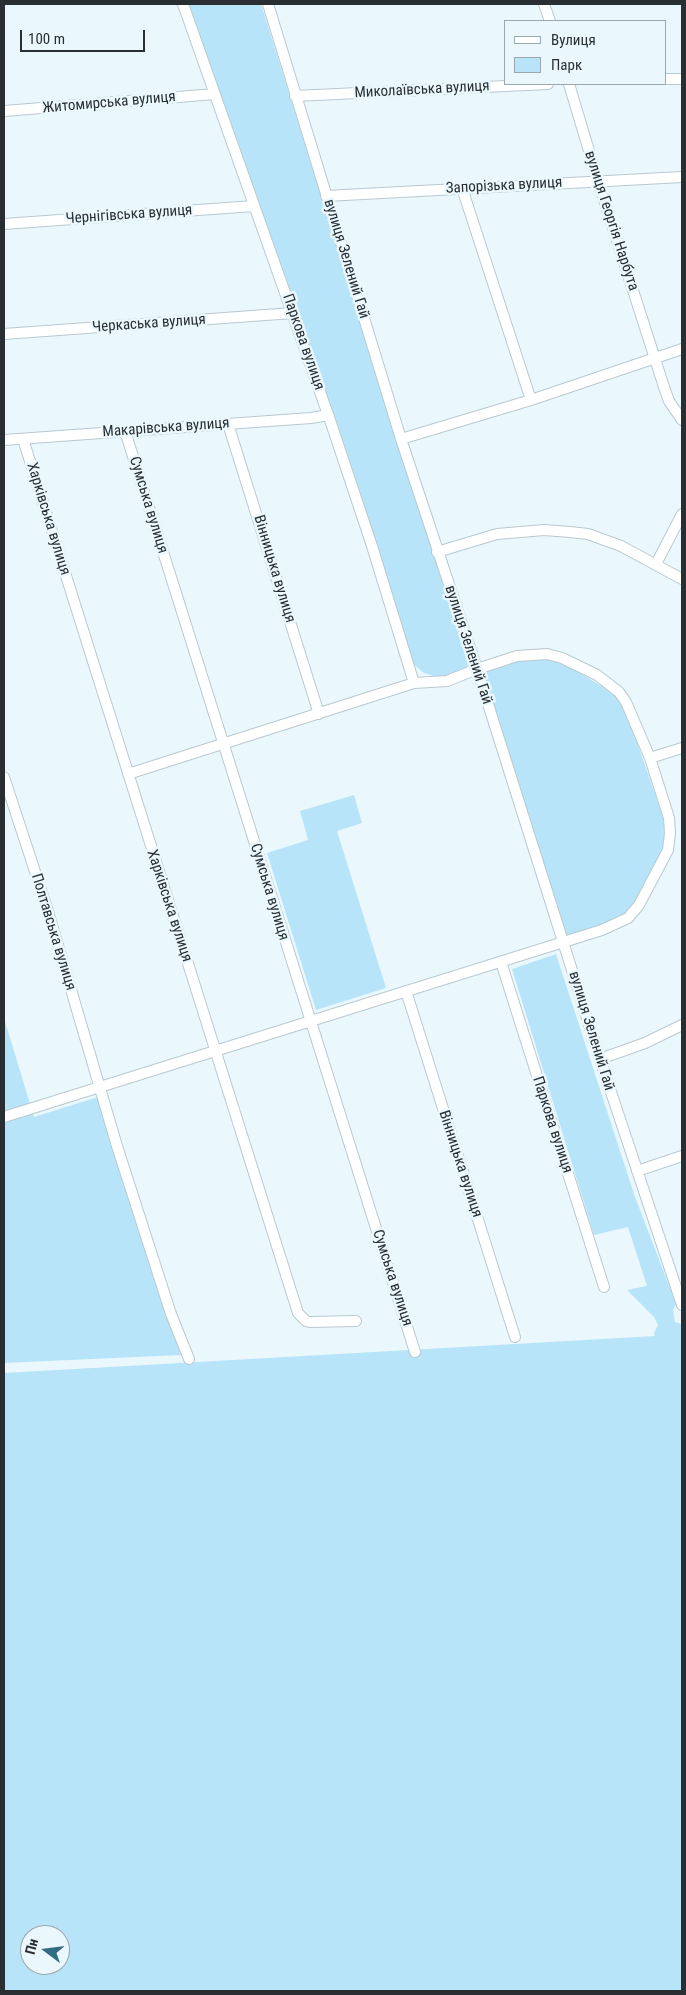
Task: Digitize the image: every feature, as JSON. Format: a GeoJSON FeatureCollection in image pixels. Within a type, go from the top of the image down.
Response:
{"type":"FeatureCollection","features":[{"type":"Feature","properties":{"kind":"street","name":"Паркова вулиця"},"geometry":{"type":"LineString","coordinates":[[183,4],[328,414],[372,546],[414,683]]}},
{"type":"Feature","properties":{"kind":"street","name":"вулиця Зелений Гай"},"geometry":{"type":"LineString","coordinates":[[268,4],[401,439],[477,669],[600,1060],[637,1171],[678,1283],[682,1305]]}},
{"type":"Feature","properties":{"kind":"street"},"geometry":{"type":"LineString","coordinates":[[544,4],[550,20]]}},
{"type":"Feature","properties":{"kind":"street"},"geometry":{"type":"LineString","coordinates":[[666,79],[682,79]]}},
{"type":"Feature","properties":{"kind":"street","name":"Миколаївська вулиця"},"geometry":{"type":"LineString","coordinates":[[296,96],[527,85]]}},
{"type":"Feature","properties":{"kind":"street","name":"вулиця Георгія Нарбута"},"geometry":{"type":"LineString","coordinates":[[569,85],[598,181],[669,401],[682,420]]}},
{"type":"Feature","properties":{"kind":"street","name":"Житомирська вулиця"},"geometry":{"type":"LineString","coordinates":[[4,112],[215,94]]}},
{"type":"Feature","properties":{"kind":"street","name":"Запорізька вулиця"},"geometry":{"type":"LineString","coordinates":[[326,196],[682,177]]}},
{"type":"Feature","properties":{"kind":"street"},"geometry":{"type":"LineString","coordinates":[[462,188],[531,400]]}},
{"type":"Feature","properties":{"kind":"street","name":"Чернігівська вулиця"},"geometry":{"type":"LineString","coordinates":[[4,224],[254,206]]}},
{"type":"Feature","properties":{"kind":"street","name":"Черкаська вулиця"},"geometry":{"type":"LineString","coordinates":[[4,334],[293,314]]}},
{"type":"Feature","properties":{"kind":"street"},"geometry":{"type":"LineString","coordinates":[[401,439],[531,400],[682,349]]}},
{"type":"Feature","properties":{"kind":"street","name":"Макарівська вулиця"},"geometry":{"type":"LineString","coordinates":[[4,440],[228,424],[328,414]]}},
{"type":"Feature","properties":{"kind":"street","name":"Вінницька вулиця"},"geometry":{"type":"LineString","coordinates":[[228,424],[319,714]]}},
{"type":"Feature","properties":{"kind":"street","name":"Сумська вулиця"},"geometry":{"type":"LineString","coordinates":[[125,431],[415,1352]]}},
{"type":"Feature","properties":{"kind":"street","name":"Харківська вулиця"},"geometry":{"type":"LineString","coordinates":[[23,439],[298,1313],[306,1321],[310,1322],[356,1321]]}},
{"type":"Feature","properties":{"kind":"street"},"geometry":{"type":"LineString","coordinates":[[656,564],[682,514]]}},
{"type":"Feature","properties":{"kind":"street"},"geometry":{"type":"LineString","coordinates":[[438,552],[497,534],[544,530],[588,534],[621,546],[682,579]]}},
{"type":"Feature","properties":{"kind":"street"},"geometry":{"type":"LineString","coordinates":[[4,1117],[602,930],[628,918],[639,905],[668,850],[670,833],[668,818],[650,758],[626,702],[619,692],[597,674],[562,658],[547,654],[517,656],[447,681],[414,683],[128,774]]}},
{"type":"Feature","properties":{"kind":"street"},"geometry":{"type":"LineString","coordinates":[[650,758],[682,748]]}},
{"type":"Feature","properties":{"kind":"street","name":"Полтавська вулиця"},"geometry":{"type":"LineString","coordinates":[[4,777],[47,908],[99,1087],[171,1314],[189,1359]]}},
{"type":"Feature","properties":{"kind":"street","name":"Паркова вулиця"},"geometry":{"type":"LineString","coordinates":[[500,962],[604,1287]]}},
{"type":"Feature","properties":{"kind":"street","name":"Вінницька вулиця"},"geometry":{"type":"LineString","coordinates":[[406,991],[515,1337]]}},
{"type":"Feature","properties":{"kind":"street"},"geometry":{"type":"LineString","coordinates":[[600,1060],[645,1043],[682,1025]]}},
{"type":"Feature","properties":{"kind":"street"},"geometry":{"type":"LineString","coordinates":[[637,1171],[682,1156]]}},
{"type":"Feature","properties":{"kind":"green space"},"geometry":{"type":"Polygon","coordinates":[[[187,4],[261,4],[468,664],[467,669],[445,677],[437,677],[424,673],[412,663],[187,4]]]}},
{"type":"Feature","properties":{"kind":"green space"},"geometry":{"type":"Polygon","coordinates":[[[517,656],[546,657],[571,668],[615,694],[624,705],[663,817],[665,835],[662,855],[635,904],[619,919],[564,943],[477,669],[517,656]]]}},
{"type":"Feature","properties":{"kind":"green space"},"geometry":{"type":"Polygon","coordinates":[[[354,795],[362,823],[337,831],[386,988],[316,1010],[267,853],[308,840],[300,811],[354,795]]]}},
{"type":"Feature","properties":{"kind":"green space"},"geometry":{"type":"Polygon","coordinates":[[[556,954],[634,1194],[676,1304],[673,1310],[675,1322],[682,1324],[682,1991],[4,1991],[4,1373],[655,1336],[654,1333],[658,1325],[654,1317],[627,1290],[647,1286],[628,1227],[594,1235],[512,969],[556,954]]]}},
{"type":"Feature","properties":{"kind":"green space"},"geometry":{"type":"Polygon","coordinates":[[[4,1018],[34,1117],[98,1097],[181,1355],[4,1363],[4,1018]]]}}]}
